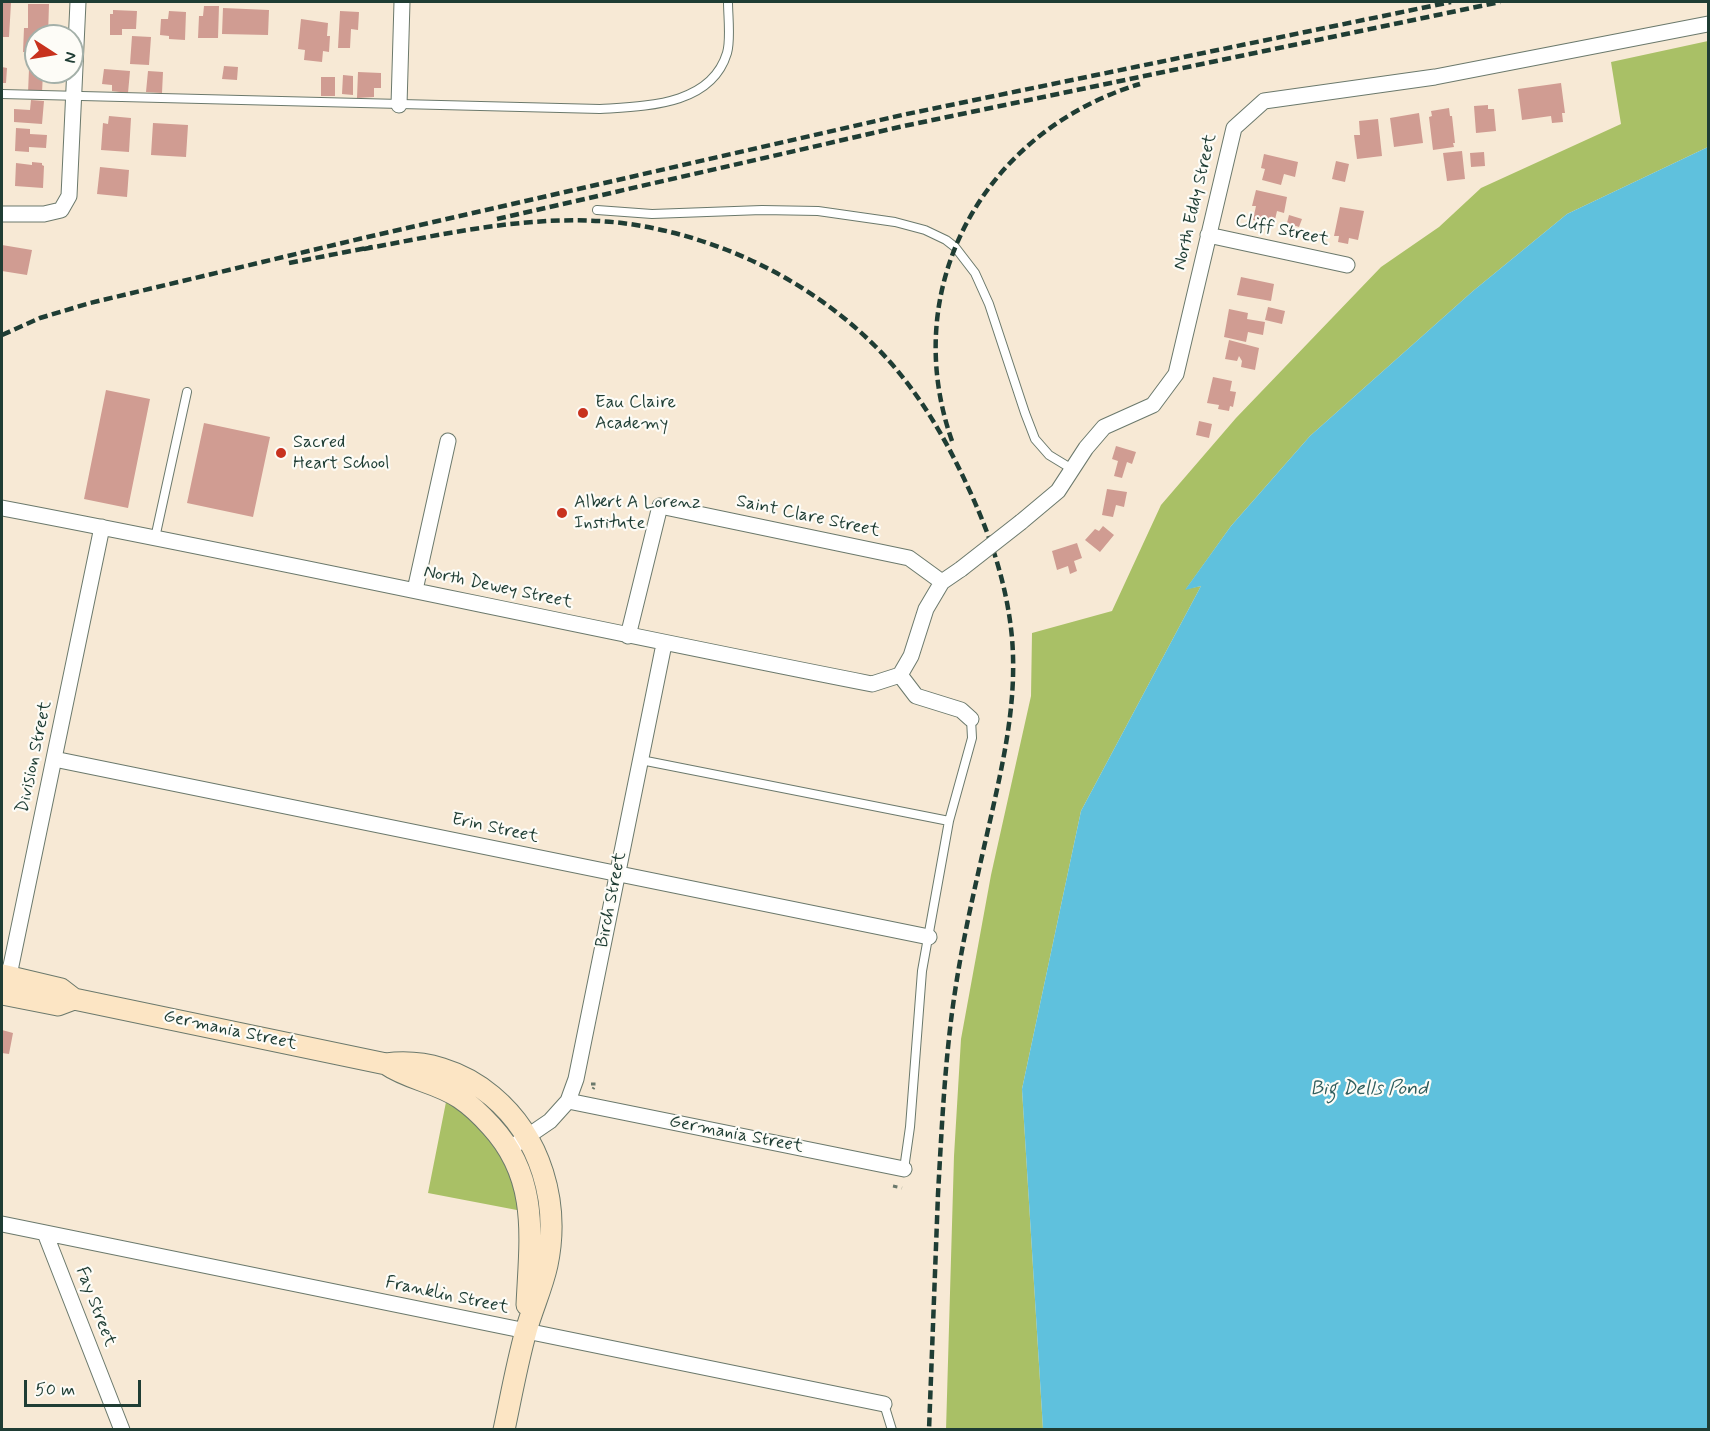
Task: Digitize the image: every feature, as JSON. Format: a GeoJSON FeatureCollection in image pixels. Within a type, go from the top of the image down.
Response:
{"type":"FeatureCollection","features":[{"type":"Feature","properties":{"kind":"main road","name":"Germania Street"},"geometry":{"type":"LineString","coordinates":[[4,985],[61,989],[74,999],[386,1064],[410,1062],[440,1067],[461,1076],[500,1102],[514,1117],[527,1137]]}},
{"type":"Feature","properties":{"kind":"main road","name":"Germania Street"},"geometry":{"type":"LineString","coordinates":[[386,1064],[399,1073],[446,1090],[461,1098],[486,1121],[509,1149]]}},
{"type":"Feature","properties":{"kind":"main road"},"geometry":{"type":"LineString","coordinates":[[504,1430],[525,1332],[546,1268],[552,1218],[543,1174],[527,1137]]}},
{"type":"Feature","properties":{"kind":"main road"},"geometry":{"type":"LineString","coordinates":[[509,1149],[525,1186],[530,1219],[525,1332]]}},
{"type":"Feature","properties":{"kind":"street"},"geometry":{"type":"LineString","coordinates":[[2,214],[44,214],[61,210],[69,196],[78,2]]}},
{"type":"Feature","properties":{"kind":"street"},"geometry":{"type":"LineString","coordinates":[[399,105],[402,2]]}},
{"type":"Feature","properties":{"kind":"street","name":"North Eddy Street"},"geometry":{"type":"LineString","coordinates":[[942,582],[1058,491],[1104,427],[1153,405],[1176,374],[1234,128],[1264,101],[1436,77],[1708,24]]}},
{"type":"Feature","properties":{"kind":"street","name":"Cliff Street"},"geometry":{"type":"LineString","coordinates":[[1208,235],[1347,265]]}},
{"type":"Feature","properties":{"kind":"street"},"geometry":{"type":"LineString","coordinates":[[415,590],[448,441]]}},
{"type":"Feature","properties":{"kind":"street","name":"Saint Clare Street"},"geometry":{"type":"LineString","coordinates":[[628,636],[660,506],[909,558],[942,582]]}},
{"type":"Feature","properties":{"kind":"street","name":"North Dewey Street"},"geometry":{"type":"LineString","coordinates":[[2,508],[415,590],[664,644],[872,684],[900,675]]}},
{"type":"Feature","properties":{"kind":"street","name":"Division Street"},"geometry":{"type":"LineString","coordinates":[[4,985],[102,527]]}},
{"type":"Feature","properties":{"kind":"street"},"geometry":{"type":"LineString","coordinates":[[942,582],[926,609],[911,656],[900,675],[916,696],[961,710],[971,719]]}},
{"type":"Feature","properties":{"kind":"street","name":"Birch Street"},"geometry":{"type":"LineString","coordinates":[[509,1149],[550,1121],[568,1101],[576,1079],[664,644]]}},
{"type":"Feature","properties":{"kind":"street","name":"Erin Street"},"geometry":{"type":"LineString","coordinates":[[54,759],[929,937]]}},
{"type":"Feature","properties":{"kind":"street","name":"Germania Street"},"geometry":{"type":"LineString","coordinates":[[568,1101],[904,1169]]}},
{"type":"Feature","properties":{"kind":"street","name":"Franklin Street"},"geometry":{"type":"LineString","coordinates":[[2,1224],[884,1404]]}},
{"type":"Feature","properties":{"kind":"street","name":"Fay Street"},"geometry":{"type":"LineString","coordinates":[[45,1233],[122,1430]]}},
{"type":"Feature","properties":{"kind":"lane"},"geometry":{"type":"LineString","coordinates":[[2,94],[600,109],[651,106],[699,91],[720,70],[728,51],[728,2]]}},
{"type":"Feature","properties":{"kind":"lane"},"geometry":{"type":"LineString","coordinates":[[597,210],[652,214],[762,210],[818,211],[895,222],[925,230],[946,240],[956,247],[975,273],[989,304],[1035,439],[1049,455],[1072,469]]}},
{"type":"Feature","properties":{"kind":"lane"},"geometry":{"type":"LineString","coordinates":[[155,538],[187,392]]}},
{"type":"Feature","properties":{"kind":"lane"},"geometry":{"type":"LineString","coordinates":[[904,1169],[910,1127],[918,1000],[949,821],[972,738],[971,719]]}},
{"type":"Feature","properties":{"kind":"lane"},"geometry":{"type":"LineString","coordinates":[[641,760],[949,821]]}},
{"type":"Feature","properties":{"kind":"lane"},"geometry":{"type":"LineString","coordinates":[[884,1404],[892,1430]]}},
{"type":"Feature","properties":{"kind":"path"},"geometry":{"type":"LineString","coordinates":[[590,1084],[596,1084],[593,1089]]}},
{"type":"Feature","properties":{"kind":"path"},"geometry":{"type":"LineString","coordinates":[[893,1186],[902,1188]]}},
{"type":"Feature","properties":{"kind":"green space"},"geometry":{"type":"Polygon","coordinates":[[[1708,41],[1708,147],[1567,214],[1473,291],[1310,436],[1231,526],[1186,589],[1201,586],[1081,811],[1022,1089],[1043,1429],[946,1430],[954,1156],[961,1039],[991,875],[1031,696],[1032,633],[1112,611],[1161,505],[1236,418],[1381,267],[1439,227],[1481,188],[1621,124],[1611,62],[1708,41]]]}},
{"type":"Feature","properties":{"kind":"green space"},"geometry":{"type":"Polygon","coordinates":[[[447,1097],[460,1105],[505,1155],[522,1211],[428,1193],[447,1097]]]}},
{"type":"Feature","properties":{"kind":"water","name":"Big Dells Pond"},"geometry":{"type":"Polygon","coordinates":[[[1708,147],[1708,1429],[1043,1429],[1022,1089],[1081,811],[1201,586],[1185,590],[1231,526],[1310,436],[1473,291],[1567,214],[1708,147]]]}},
{"type":"Feature","properties":{"kind":"building"},"geometry":{"type":"Polygon","coordinates":[[[2,2],[11,3],[9,37],[2,37],[2,2]]]}},
{"type":"Feature","properties":{"kind":"building"},"geometry":{"type":"Polygon","coordinates":[[[28,4],[49,4],[48,24],[28,24],[28,4]]]}},
{"type":"Feature","properties":{"kind":"building"},"geometry":{"type":"Polygon","coordinates":[[[204,6],[219,6],[218,38],[198,38],[199,16],[203,16],[204,6]]]}},
{"type":"Feature","properties":{"kind":"building"},"geometry":{"type":"Polygon","coordinates":[[[223,8],[269,10],[268,35],[222,34],[223,8]]]}},
{"type":"Feature","properties":{"kind":"building"},"geometry":{"type":"Polygon","coordinates":[[[113,10],[137,11],[136,29],[122,29],[122,35],[110,35],[110,14],[113,14],[113,10]]]}},
{"type":"Feature","properties":{"kind":"building"},"geometry":{"type":"Polygon","coordinates":[[[169,11],[186,12],[185,40],[169,39],[169,36],[160,35],[161,19],[168,19],[169,11]]]}},
{"type":"Feature","properties":{"kind":"building"},"geometry":{"type":"Polygon","coordinates":[[[340,11],[359,12],[358,30],[351,29],[350,48],[338,48],[340,11]]]}},
{"type":"Feature","properties":{"kind":"building"},"geometry":{"type":"Polygon","coordinates":[[[301,19],[328,23],[329,52],[323,51],[322,62],[304,60],[305,50],[298,49],[301,19]]]}},
{"type":"Feature","properties":{"kind":"building"},"geometry":{"type":"Polygon","coordinates":[[[132,36],[151,37],[149,65],[130,64],[132,36]]]}},
{"type":"Feature","properties":{"kind":"building"},"geometry":{"type":"Polygon","coordinates":[[[224,66],[238,67],[237,80],[222,79],[224,66]]]}},
{"type":"Feature","properties":{"kind":"building"},"geometry":{"type":"Polygon","coordinates":[[[2,67],[7,68],[6,83],[2,83],[2,67]]]}},
{"type":"Feature","properties":{"kind":"building"},"geometry":{"type":"Polygon","coordinates":[[[104,69],[130,71],[128,93],[112,91],[112,85],[102,84],[104,69]]]}},
{"type":"Feature","properties":{"kind":"building"},"geometry":{"type":"Polygon","coordinates":[[[148,71],[163,72],[162,93],[146,92],[148,71]]]}},
{"type":"Feature","properties":{"kind":"building"},"geometry":{"type":"Polygon","coordinates":[[[358,72],[381,73],[381,88],[374,88],[374,97],[357,98],[358,72]]]}},
{"type":"Feature","properties":{"kind":"building"},"geometry":{"type":"Polygon","coordinates":[[[343,75],[353,76],[353,95],[342,94],[343,75]]]}},
{"type":"Feature","properties":{"kind":"building"},"geometry":{"type":"Polygon","coordinates":[[[321,77],[335,77],[335,96],[321,96],[321,77]]]}},
{"type":"Feature","properties":{"kind":"building"},"geometry":{"type":"Polygon","coordinates":[[[1561,83],[1565,113],[1562,113],[1563,122],[1552,123],[1551,116],[1522,120],[1518,89],[1561,83]]]}},
{"type":"Feature","properties":{"kind":"building"},"geometry":{"type":"Polygon","coordinates":[[[28,84],[42,84],[42,93],[28,93],[28,84]]]}},
{"type":"Feature","properties":{"kind":"building"},"geometry":{"type":"Polygon","coordinates":[[[31,100],[44,101],[42,124],[14,122],[14,109],[30,110],[31,100]]]}},
{"type":"Feature","properties":{"kind":"building"},"geometry":{"type":"Polygon","coordinates":[[[1488,105],[1488,109],[1494,109],[1496,131],[1476,133],[1474,106],[1488,105]]]}},
{"type":"Feature","properties":{"kind":"building"},"geometry":{"type":"Polygon","coordinates":[[[1449,108],[1450,116],[1452,116],[1454,147],[1433,150],[1429,117],[1432,116],[1431,111],[1449,108]]]}},
{"type":"Feature","properties":{"kind":"building"},"geometry":{"type":"Polygon","coordinates":[[[1419,113],[1423,143],[1394,147],[1390,118],[1419,113]]]}},
{"type":"Feature","properties":{"kind":"building"},"geometry":{"type":"Polygon","coordinates":[[[109,116],[131,118],[129,152],[101,150],[103,123],[108,124],[109,116]]]}},
{"type":"Feature","properties":{"kind":"building"},"geometry":{"type":"Polygon","coordinates":[[[1378,119],[1382,156],[1357,159],[1354,135],[1360,135],[1359,121],[1378,119]]]}},
{"type":"Feature","properties":{"kind":"building"},"geometry":{"type":"Polygon","coordinates":[[[153,123],[188,125],[186,157],[151,155],[153,123]]]}},
{"type":"Feature","properties":{"kind":"building"},"geometry":{"type":"Polygon","coordinates":[[[16,128],[30,129],[30,134],[47,135],[46,148],[29,147],[29,152],[15,151],[16,128]]]}},
{"type":"Feature","properties":{"kind":"building"},"geometry":{"type":"Polygon","coordinates":[[[1462,151],[1465,179],[1447,181],[1443,153],[1462,151]]]}},
{"type":"Feature","properties":{"kind":"building"},"geometry":{"type":"Polygon","coordinates":[[[1484,152],[1485,166],[1471,167],[1470,153],[1484,152]]]}},
{"type":"Feature","properties":{"kind":"building"},"geometry":{"type":"Polygon","coordinates":[[[1264,154],[1298,162],[1295,177],[1284,174],[1281,185],[1262,180],[1265,169],[1261,168],[1264,154]]]}},
{"type":"Feature","properties":{"kind":"building"},"geometry":{"type":"Polygon","coordinates":[[[1336,161],[1349,164],[1345,182],[1332,179],[1336,161]]]}},
{"type":"Feature","properties":{"kind":"building"},"geometry":{"type":"Polygon","coordinates":[[[32,162],[42,163],[44,166],[43,188],[15,186],[16,163],[32,165],[32,162]]]}},
{"type":"Feature","properties":{"kind":"building"},"geometry":{"type":"Polygon","coordinates":[[[100,167],[129,170],[127,197],[97,194],[100,167]]]}},
{"type":"Feature","properties":{"kind":"building"},"geometry":{"type":"Polygon","coordinates":[[[1256,190],[1287,197],[1284,213],[1277,211],[1274,224],[1253,220],[1256,206],[1252,206],[1256,190]]]}},
{"type":"Feature","properties":{"kind":"building"},"geometry":{"type":"Polygon","coordinates":[[[1340,207],[1364,211],[1358,240],[1349,238],[1348,244],[1338,242],[1339,236],[1334,236],[1340,207]]]}},
{"type":"Feature","properties":{"kind":"building"},"geometry":{"type":"Polygon","coordinates":[[[1289,215],[1302,219],[1299,227],[1287,223],[1289,215]]]}},
{"type":"Feature","properties":{"kind":"building"},"geometry":{"type":"Polygon","coordinates":[[[2,245],[32,250],[27,275],[2,271],[2,245]]]}},
{"type":"Feature","properties":{"kind":"building"},"geometry":{"type":"Polygon","coordinates":[[[1241,277],[1274,284],[1271,301],[1237,295],[1241,277]]]}},
{"type":"Feature","properties":{"kind":"building"},"geometry":{"type":"Polygon","coordinates":[[[1268,307],[1285,311],[1282,324],[1265,320],[1268,307]]]}},
{"type":"Feature","properties":{"kind":"building"},"geometry":{"type":"Polygon","coordinates":[[[1229,309],[1248,313],[1247,319],[1265,322],[1263,335],[1248,332],[1246,342],[1224,337],[1229,309]]]}},
{"type":"Feature","properties":{"kind":"building"},"geometry":{"type":"Polygon","coordinates":[[[1229,340],[1259,348],[1255,370],[1241,367],[1242,361],[1239,356],[1237,361],[1225,359],[1229,340]]]}},
{"type":"Feature","properties":{"kind":"building"},"geometry":{"type":"Polygon","coordinates":[[[1213,377],[1232,381],[1230,391],[1236,392],[1233,407],[1230,406],[1229,411],[1218,409],[1219,405],[1207,403],[1213,377]]]}},
{"type":"Feature","properties":{"kind":"building"},"geometry":{"type":"Polygon","coordinates":[[[106,390],[150,399],[128,508],[84,499],[106,390]]]}},
{"type":"Feature","properties":{"kind":"building"},"geometry":{"type":"Polygon","coordinates":[[[1199,421],[1212,424],[1209,438],[1196,435],[1199,421]]]}},
{"type":"Feature","properties":{"kind":"building"},"geometry":{"type":"Polygon","coordinates":[[[204,423],[270,437],[253,517],[187,503],[204,423]]]}},
{"type":"Feature","properties":{"kind":"building"},"geometry":{"type":"Polygon","coordinates":[[[1116,446],[1136,452],[1132,464],[1127,462],[1122,478],[1114,476],[1118,461],[1112,459],[1116,446]]]}},
{"type":"Feature","properties":{"kind":"building"},"geometry":{"type":"Polygon","coordinates":[[[1107,489],[1127,492],[1124,507],[1116,505],[1113,517],[1102,515],[1107,489]]]}},
{"type":"Feature","properties":{"kind":"building"},"geometry":{"type":"Polygon","coordinates":[[[1103,526],[1114,535],[1100,552],[1085,540],[1095,529],[1099,531],[1103,526]]]}},
{"type":"Feature","properties":{"kind":"building"},"geometry":{"type":"Polygon","coordinates":[[[1077,543],[1082,558],[1074,561],[1077,571],[1070,574],[1068,566],[1057,570],[1052,551],[1077,543]]]}},
{"type":"Feature","properties":{"kind":"building"},"geometry":{"type":"Polygon","coordinates":[[[2,1030],[13,1033],[9,1054],[2,1053],[2,1030]]]}},
{"type":"Feature","properties":{"kind":"railway"},"geometry":{"type":"LineString","coordinates":[[2,335],[40,318],[90,303],[359,239],[902,115],[1451,2]]}},
{"type":"Feature","properties":{"kind":"railway"},"geometry":{"type":"LineString","coordinates":[[497,219],[904,126],[1500,2]]}},
{"type":"Feature","properties":{"kind":"railway"},"geometry":{"type":"LineString","coordinates":[[952,441],[938,383],[937,326],[947,272],[968,221],[998,176],[1038,137],[1085,106],[1140,84]]}},
{"type":"Feature","properties":{"kind":"railway"},"geometry":{"type":"LineString","coordinates":[[364,249],[493,226],[590,221],[622,223],[657,229],[726,250],[759,264],[820,300],[875,346],[916,394],[958,466],[983,522],[1002,579],[1010,618],[1013,682],[1005,747],[972,899],[949,1037],[938,1194],[929,1430]]}},
{"type":"Feature","properties":{"kind":"railway"},"geometry":{"type":"LineString","coordinates":[[289,263],[372,247]]}},
{"type":"Feature","properties":{"kind":"place","name":"Eau Claire Academy"},"geometry":{"type":"Point","coordinates":[583,413]}},
{"type":"Feature","properties":{"kind":"place","name":"Sacred Heart School"},"geometry":{"type":"Point","coordinates":[281,453]}},
{"type":"Feature","properties":{"kind":"place","name":"Albert A Lorenz Institute"},"geometry":{"type":"Point","coordinates":[562,513]}}]}
